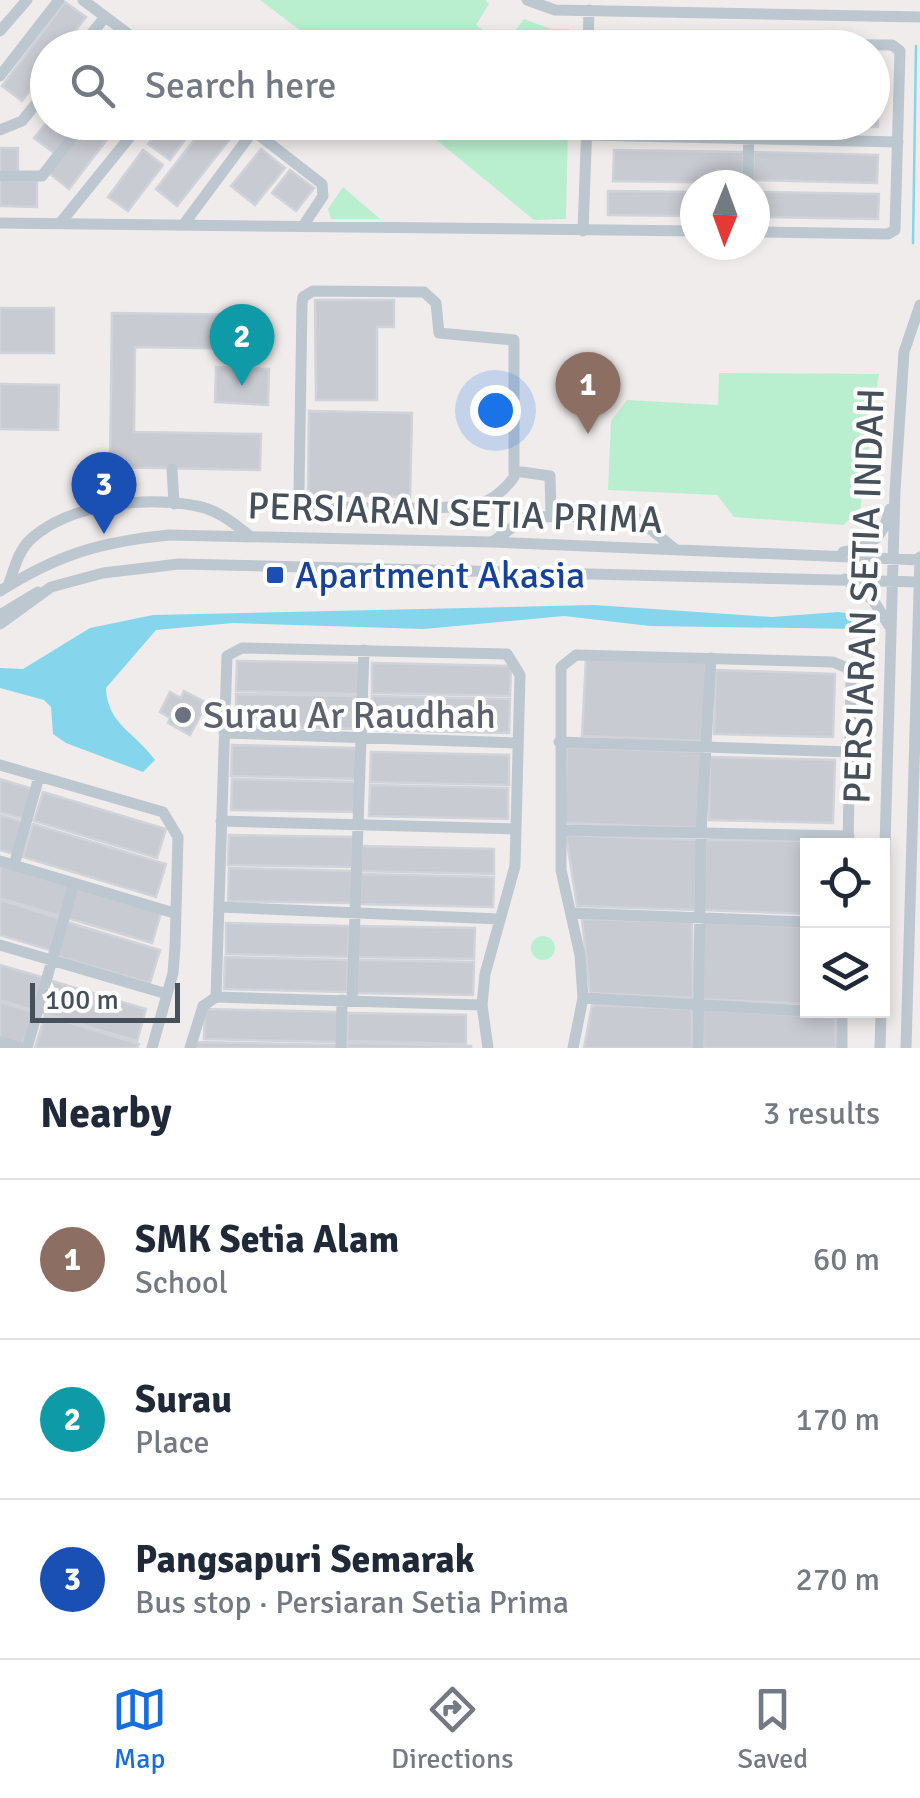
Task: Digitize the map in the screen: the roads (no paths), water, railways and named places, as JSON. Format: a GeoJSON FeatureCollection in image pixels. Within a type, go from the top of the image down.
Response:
{"type":"FeatureCollection","features":[{"type":"Feature","properties":{"kind":"street"},"geometry":{"type":"LineString","coordinates":[[0,31],[28,0]]}},
{"type":"Feature","properties":{"kind":"street"},"geometry":{"type":"LineString","coordinates":[[36,30],[59,0]]}},
{"type":"Feature","properties":{"kind":"street"},"geometry":{"type":"LineString","coordinates":[[84,0],[123,30]]}},
{"type":"Feature","properties":{"kind":"street"},"geometry":{"type":"LineString","coordinates":[[527,0],[546,9],[920,17]]}},
{"type":"Feature","properties":{"kind":"street"},"geometry":{"type":"LineString","coordinates":[[589,30],[590,10]]}},
{"type":"Feature","properties":{"kind":"street"},"geometry":{"type":"LineString","coordinates":[[94,30],[105,16]]}},
{"type":"Feature","properties":{"kind":"street"},"geometry":{"type":"LineString","coordinates":[[0,76],[30,37]]}},
{"type":"Feature","properties":{"kind":"street"},"geometry":{"type":"LineString","coordinates":[[770,232],[888,234],[897,222],[900,53],[890,45]]}},
{"type":"Feature","properties":{"kind":"street"},"geometry":{"type":"LineString","coordinates":[[0,130],[22,121],[30,111]]}},
{"type":"Feature","properties":{"kind":"street"},"geometry":{"type":"LineString","coordinates":[[0,176],[42,176],[70,140]]}},
{"type":"Feature","properties":{"kind":"street"},"geometry":{"type":"LineString","coordinates":[[60,222],[127,140]]}},
{"type":"Feature","properties":{"kind":"street"},"geometry":{"type":"LineString","coordinates":[[184,224],[239,140]]}},
{"type":"Feature","properties":{"kind":"street"},"geometry":{"type":"LineString","coordinates":[[265,140],[322,184],[323,196],[302,226]]}},
{"type":"Feature","properties":{"kind":"street"},"geometry":{"type":"LineString","coordinates":[[583,231],[587,140]]}},
{"type":"Feature","properties":{"kind":"street"},"geometry":{"type":"LineString","coordinates":[[748,140],[748,170]]}},
{"type":"Feature","properties":{"kind":"street"},"geometry":{"type":"LineString","coordinates":[[823,140],[898,142]]}},
{"type":"Feature","properties":{"kind":"street"},"geometry":{"type":"LineString","coordinates":[[0,223],[680,232]]}},
{"type":"Feature","properties":{"kind":"street"},"geometry":{"type":"LineString","coordinates":[[313,290],[424,292],[436,303],[439,333],[514,340],[514,471],[509,485],[483,503],[408,509],[304,502],[299,491],[302,296],[313,290]]}},
{"type":"Feature","properties":{"kind":"street","name":"PERSIARAN SETIA INDAH"},"geometry":{"type":"LineString","coordinates":[[883,928],[895,490],[904,352],[920,306]]}},
{"type":"Feature","properties":{"kind":"street"},"geometry":{"type":"LineString","coordinates":[[172,470],[174,504]]}},
{"type":"Feature","properties":{"kind":"street"},"geometry":{"type":"LineString","coordinates":[[514,471],[550,476],[551,513]]}},
{"type":"Feature","properties":{"kind":"street"},"geometry":{"type":"LineString","coordinates":[[814,558],[866,548],[884,533],[895,490]]}},
{"type":"Feature","properties":{"kind":"street"},"geometry":{"type":"LineString","coordinates":[[4,589],[21,552],[48,527],[106,507],[174,504],[217,512],[251,536]]}},
{"type":"Feature","properties":{"kind":"street"},"geometry":{"type":"LineString","coordinates":[[492,542],[524,517],[551,513],[634,516],[674,549]]}},
{"type":"Feature","properties":{"kind":"street","name":"PERSIARAN SETIA PRIMA"},"geometry":{"type":"LineString","coordinates":[[4,589],[68,553],[118,540],[169,535],[492,542],[814,558],[920,559]]}},
{"type":"Feature","properties":{"kind":"street","name":"PERSIARAN SETIA INDAH"},"geometry":{"type":"LineString","coordinates":[[906,1048],[920,559]]}},
{"type":"Feature","properties":{"kind":"street","name":"PERSIARAN SETIA PRIMA"},"geometry":{"type":"LineString","coordinates":[[0,624],[51,588],[103,574],[179,564],[919,582]]}},
{"type":"Feature","properties":{"kind":"street"},"geometry":{"type":"LineString","coordinates":[[845,578],[873,600],[892,630]]}},
{"type":"Feature","properties":{"kind":"street"},"geometry":{"type":"LineString","coordinates":[[0,614],[24,598],[51,588]]}},
{"type":"Feature","properties":{"kind":"street"},"geometry":{"type":"LineString","coordinates":[[216,996],[227,656],[242,648],[508,654],[520,675],[515,866],[499,918],[482,1004],[488,1048]]}},
{"type":"Feature","properties":{"kind":"street"},"geometry":{"type":"LineString","coordinates":[[341,1048],[356,913],[364,650]]}},
{"type":"Feature","properties":{"kind":"street"},"geometry":{"type":"LineString","coordinates":[[574,1048],[583,998],[572,913],[561,870],[559,742],[561,667],[576,655],[833,662],[847,668],[852,680],[848,838]]}},
{"type":"Feature","properties":{"kind":"street"},"geometry":{"type":"LineString","coordinates":[[698,1048],[701,833],[711,658]]}},
{"type":"Feature","properties":{"kind":"street"},"geometry":{"type":"LineString","coordinates":[[224,733],[517,743]]}},
{"type":"Feature","properties":{"kind":"street"},"geometry":{"type":"LineString","coordinates":[[559,742],[851,752]]}},
{"type":"Feature","properties":{"kind":"street"},"geometry":{"type":"LineString","coordinates":[[0,765],[163,812],[178,837],[173,973],[152,1048]]}},
{"type":"Feature","properties":{"kind":"street"},"geometry":{"type":"LineString","coordinates":[[14,865],[39,778]]}},
{"type":"Feature","properties":{"kind":"street"},"geometry":{"type":"LineString","coordinates":[[221,821],[515,829]]}},
{"type":"Feature","properties":{"kind":"street"},"geometry":{"type":"LineString","coordinates":[[560,830],[800,838]]}},
{"type":"Feature","properties":{"kind":"street"},"geometry":{"type":"LineString","coordinates":[[0,861],[174,913]]}},
{"type":"Feature","properties":{"kind":"street"},"geometry":{"type":"LineString","coordinates":[[0,1042],[24,1048],[74,883]]}},
{"type":"Feature","properties":{"kind":"street"},"geometry":{"type":"LineString","coordinates":[[219,907],[499,918]]}},
{"type":"Feature","properties":{"kind":"street"},"geometry":{"type":"LineString","coordinates":[[572,913],[800,922]]}},
{"type":"Feature","properties":{"kind":"street"},"geometry":{"type":"LineString","coordinates":[[0,945],[167,994]]}},
{"type":"Feature","properties":{"kind":"street"},"geometry":{"type":"LineString","coordinates":[[190,1048],[204,1006],[216,996],[482,1004]]}},
{"type":"Feature","properties":{"kind":"street"},"geometry":{"type":"LineString","coordinates":[[583,998],[800,1010]]}},
{"type":"Feature","properties":{"kind":"street"},"geometry":{"type":"LineString","coordinates":[[842,1018],[842,1048]]}},
{"type":"Feature","properties":{"kind":"street"},"geometry":{"type":"LineString","coordinates":[[880,1048],[881,1018]]}},
{"type":"Feature","properties":{"kind":"water"},"geometry":{"type":"Polygon","coordinates":[[[594,605],[772,617],[838,612],[875,617],[857,629],[650,626],[564,616],[424,629],[233,623],[156,630],[106,688],[111,711],[155,760],[143,772],[66,743],[53,734],[51,707],[44,700],[0,688],[0,668],[23,669],[90,628],[153,615],[594,605]]]}},
{"type":"Feature","properties":{"kind":"waterway"},"geometry":{"type":"LineString","coordinates":[[913,243],[916,46]]}},
{"type":"Feature","properties":{"kind":"place","name":"Surau"},"geometry":{"type":"Point","coordinates":[242,386]}},
{"type":"Feature","properties":{"kind":"place","name":"SMK Setia Alam"},"geometry":{"type":"Point","coordinates":[588,434]}},
{"type":"Feature","properties":{"kind":"place","name":"Pangsapuri Semarak"},"geometry":{"type":"Point","coordinates":[104,534]}},
{"type":"Feature","properties":{"kind":"place","name":"Apartment Akasia"},"geometry":{"type":"Point","coordinates":[275,575]}},
{"type":"Feature","properties":{"kind":"place","name":"Surau Ar Raudhah"},"geometry":{"type":"Point","coordinates":[183,715]}}]}
